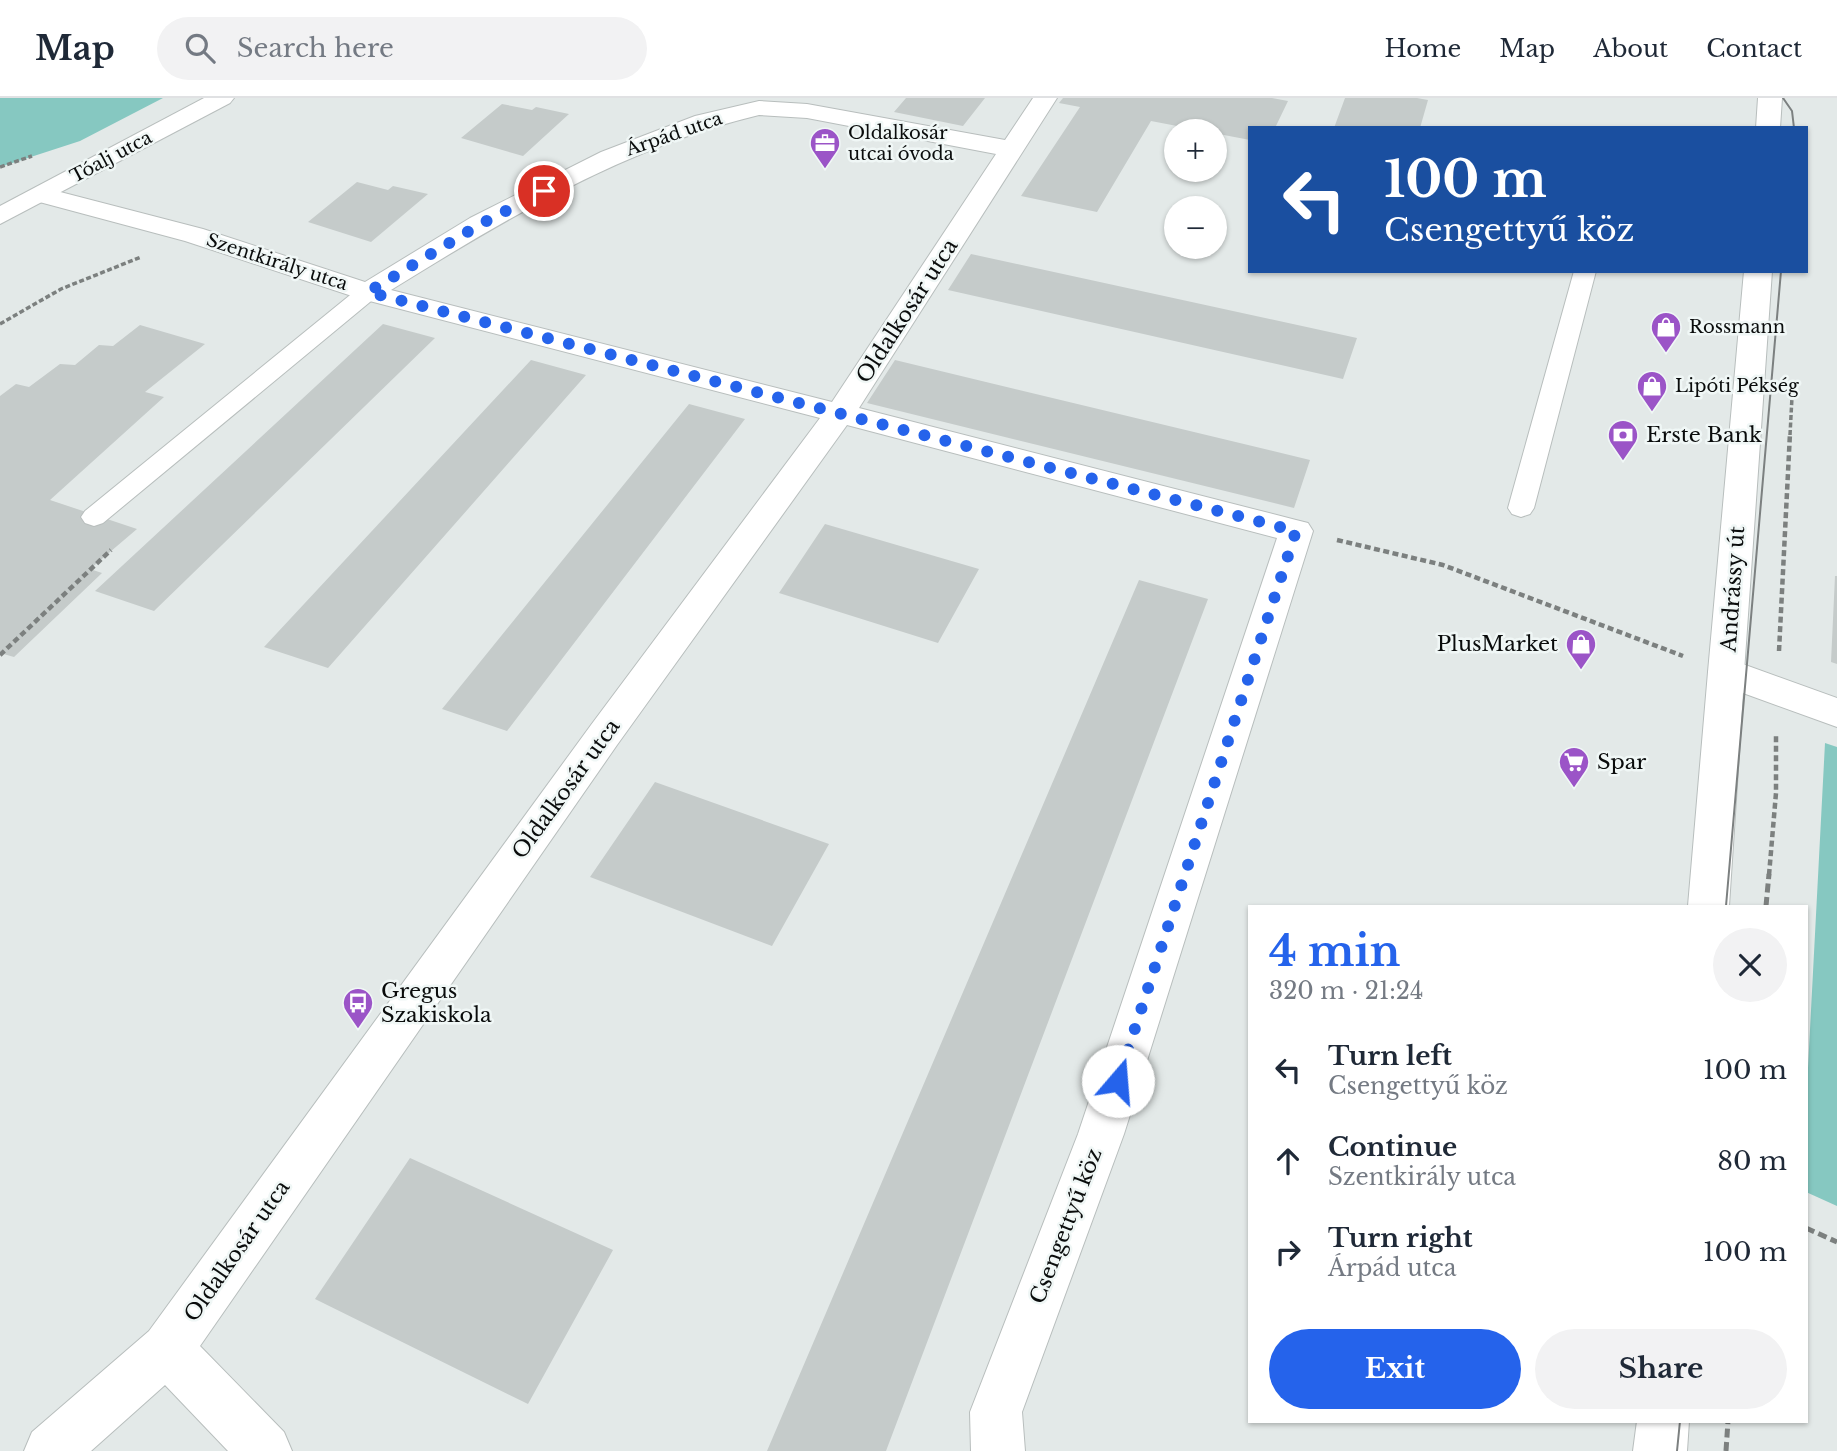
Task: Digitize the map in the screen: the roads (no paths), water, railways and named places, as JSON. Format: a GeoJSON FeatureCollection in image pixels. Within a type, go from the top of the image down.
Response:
{"type":"FeatureCollection","features":[{"type":"Feature","properties":{"kind":"street","name":"Tóalj utca"},"geometry":{"type":"LineString","coordinates":[[0,216],[222,98]]}},
{"type":"Feature","properties":{"kind":"street","name":"Oldalkosár utca"},"geometry":{"type":"LineString","coordinates":[[51,1451],[167,1349],[596,746],[839,415],[1045,98]]}},
{"type":"Feature","properties":{"kind":"street"},"geometry":{"type":"LineString","coordinates":[[1768,126],[1770,98]]}},
{"type":"Feature","properties":{"kind":"street","name":"Árpád utca"},"geometry":{"type":"LineString","coordinates":[[368,292],[479,225],[610,157],[704,121],[760,108],[807,111],[1012,149]]}},
{"type":"Feature","properties":{"kind":"street","name":"Szentkirály utca"},"geometry":{"type":"LineString","coordinates":[[41,195],[194,235],[368,292],[839,415]]}},
{"type":"Feature","properties":{"kind":"street","name":"Andrássy út"},"geometry":{"type":"LineString","coordinates":[[1708,905],[1758,273]]}},
{"type":"Feature","properties":{"kind":"street","name":"Csengettyű köz"},"geometry":{"type":"LineString","coordinates":[[839,415],[1296,531],[1101,1134],[996,1412],[998,1451]]}},
{"type":"Feature","properties":{"kind":"street"},"geometry":{"type":"LineString","coordinates":[[1726,672],[1837,713]]}},
{"type":"Feature","properties":{"kind":"street"},"geometry":{"type":"LineString","coordinates":[[167,1349],[265,1451]]}},
{"type":"Feature","properties":{"kind":"street"},"geometry":{"type":"LineString","coordinates":[[1660,1451],[1662,1423]]}},
{"type":"Feature","properties":{"kind":"lane"},"geometry":{"type":"LineString","coordinates":[[1521,508],[1584,273]]}},
{"type":"Feature","properties":{"kind":"lane"},"geometry":{"type":"LineString","coordinates":[[94,517],[368,292]]}},
{"type":"Feature","properties":{"kind":"tram line"},"geometry":{"type":"LineString","coordinates":[[1783,98],[1792,111],[1794,126]]}},
{"type":"Feature","properties":{"kind":"tram line"},"geometry":{"type":"LineString","coordinates":[[1726,905],[1781,273]]}},
{"type":"Feature","properties":{"kind":"tram line"},"geometry":{"type":"LineString","coordinates":[[1677,1451],[1680,1423]]}},
{"type":"Feature","properties":{"kind":"place","name":"Oldalkosár utcai óvoda"},"geometry":{"type":"Point","coordinates":[825,170]}},
{"type":"Feature","properties":{"kind":"place","name":"Rossmann"},"geometry":{"type":"Point","coordinates":[1666,354]}},
{"type":"Feature","properties":{"kind":"place","name":"Lipóti Pékség"},"geometry":{"type":"Point","coordinates":[1652,413]}},
{"type":"Feature","properties":{"kind":"place","name":"Erste Bank"},"geometry":{"type":"Point","coordinates":[1623,462]}},
{"type":"Feature","properties":{"kind":"place","name":"PlusMarket"},"geometry":{"type":"Point","coordinates":[1581,671]}},
{"type":"Feature","properties":{"kind":"place","name":"Spar"},"geometry":{"type":"Point","coordinates":[1574,789]}},
{"type":"Feature","properties":{"kind":"place","name":"Gregus Szakiskola"},"geometry":{"type":"Point","coordinates":[358,1030]}}]}
